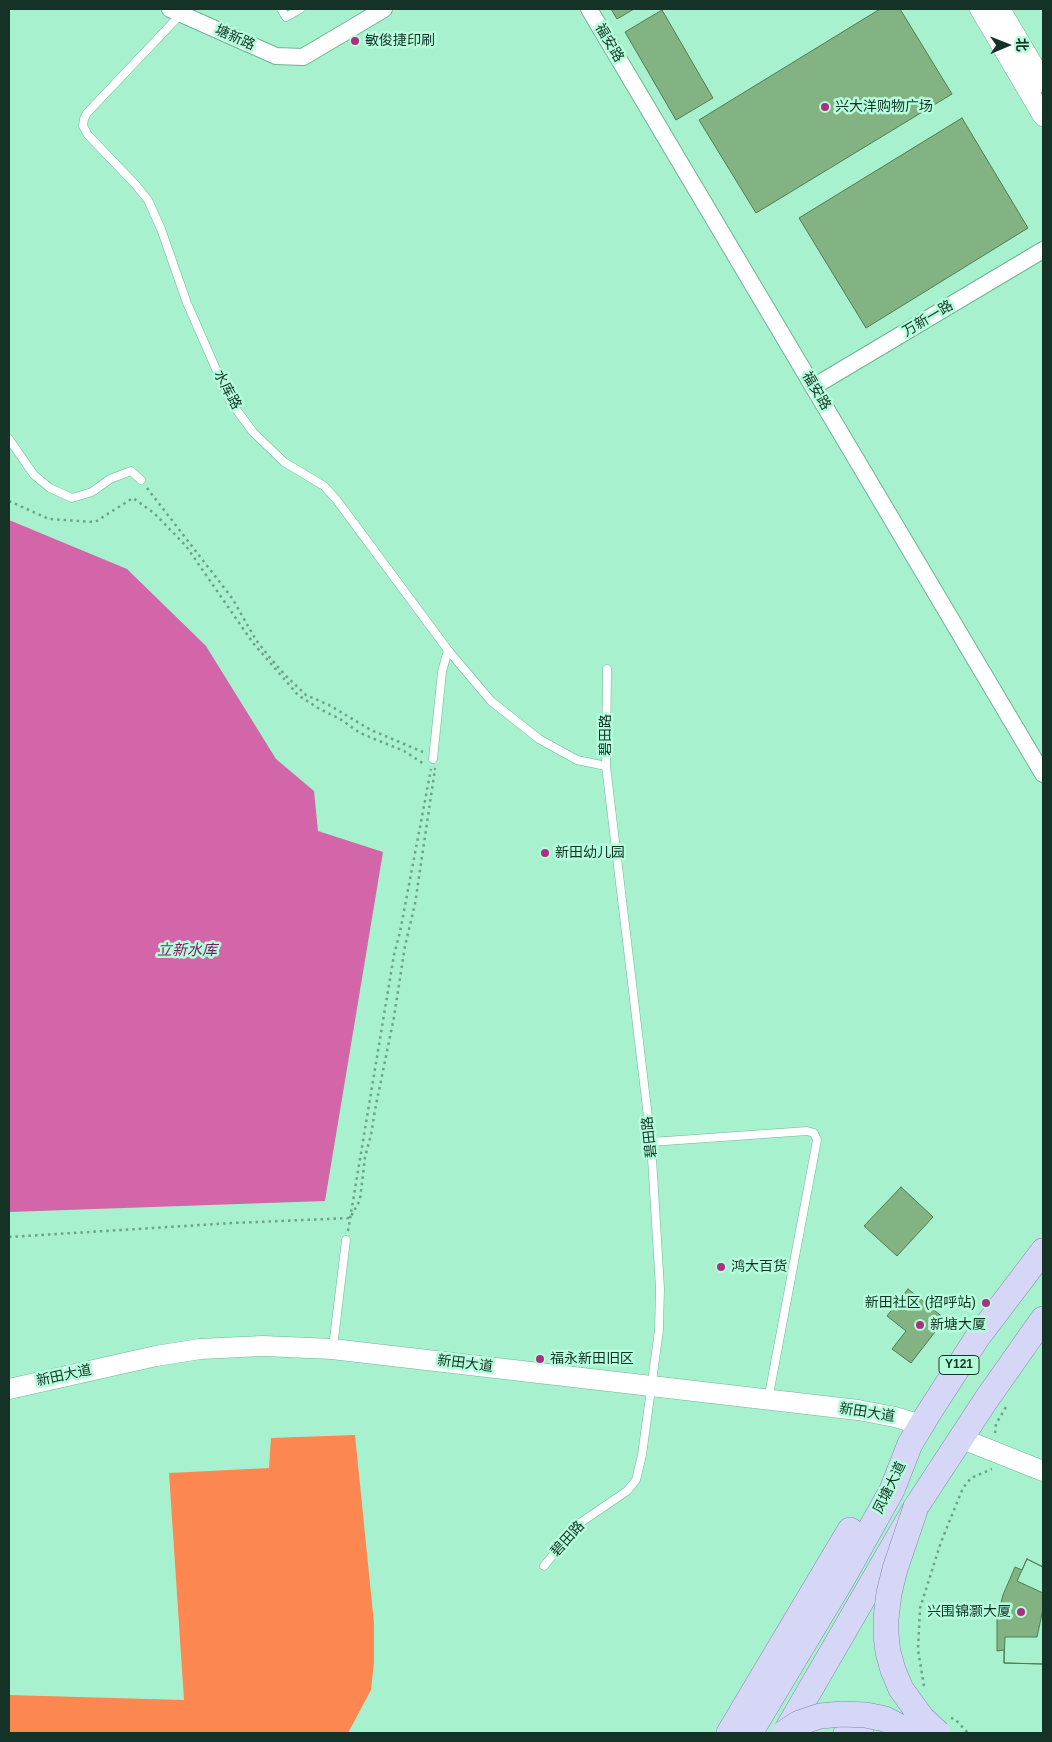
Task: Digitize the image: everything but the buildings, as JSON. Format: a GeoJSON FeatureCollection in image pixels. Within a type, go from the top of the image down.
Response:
{"type":"FeatureCollection","features":[{"type":"Feature","properties":{"kind":"main road","name":"凤塘大道"},"geometry":{"type":"LineString","coordinates":[[750,1733],[843,1578],[892,1490],[916,1435],[977,1338],[1040,1262]]}},
{"type":"Feature","properties":{"kind":"main road","name":"Y121"},"geometry":{"type":"LineString","coordinates":[[785,1733],[916,1507],[960,1438],[1043,1319]]}},
{"type":"Feature","properties":{"kind":"main road"},"geometry":{"type":"LineString","coordinates":[[729,1733],[873,1491],[916,1435]]}},
{"type":"Feature","properties":{"kind":"main road"},"geometry":{"type":"LineString","coordinates":[[916,1507],[889,1593],[886,1635],[893,1670],[901,1688],[922,1718],[938,1733]]}},
{"type":"Feature","properties":{"kind":"main road"},"geometry":{"type":"LineString","coordinates":[[785,1733],[799,1722],[820,1716],[842,1714],[866,1715],[885,1719],[912,1733]]}},
{"type":"Feature","properties":{"kind":"main road"},"geometry":{"type":"LineString","coordinates":[[846,1733],[861,1733]]}},
{"type":"Feature","properties":{"kind":"street","name":"塘新路"},"geometry":{"type":"LineString","coordinates":[[175,11],[276,56],[303,57],[384,9]]}},
{"type":"Feature","properties":{"kind":"street","name":"福安路"},"geometry":{"type":"LineString","coordinates":[[589,9],[1043,774]]}},
{"type":"Feature","properties":{"kind":"street"},"geometry":{"type":"LineString","coordinates":[[980,9],[1043,116]]}},
{"type":"Feature","properties":{"kind":"street"},"geometry":{"type":"LineString","coordinates":[[1000,9],[1043,82]]}},
{"type":"Feature","properties":{"kind":"street","name":"万新一路"},"geometry":{"type":"LineString","coordinates":[[813,387],[1043,250]]}},
{"type":"Feature","properties":{"kind":"street","name":"新田大道"},"geometry":{"type":"LineString","coordinates":[[9,1389],[156,1356],[200,1349],[263,1346],[332,1349],[877,1413],[916,1435]]}},
{"type":"Feature","properties":{"kind":"street"},"geometry":{"type":"LineString","coordinates":[[960,1438],[1043,1471]]}},
{"type":"Feature","properties":{"kind":"lane"},"geometry":{"type":"LineString","coordinates":[[281,9],[286,17],[300,9]]}},
{"type":"Feature","properties":{"kind":"lane","name":"水库路"},"geometry":{"type":"LineString","coordinates":[[175,11],[87,113],[83,126],[88,135],[148,200],[161,229],[186,303],[230,401],[253,432],[284,462],[324,486],[336,499],[448,650]]}},
{"type":"Feature","properties":{"kind":"lane"},"geometry":{"type":"LineString","coordinates":[[9,439],[34,474],[50,488],[72,498],[92,492],[110,479],[131,471],[141,480]]}},
{"type":"Feature","properties":{"kind":"lane"},"geometry":{"type":"LineString","coordinates":[[432,763],[442,672],[448,650]]}},
{"type":"Feature","properties":{"kind":"lane"},"geometry":{"type":"LineString","coordinates":[[448,650],[491,701],[539,739],[577,760],[606,766]]}},
{"type":"Feature","properties":{"kind":"lane","name":"碧田路"},"geometry":{"type":"LineString","coordinates":[[544,1566],[577,1525],[626,1491],[636,1480],[642,1455],[659,1330],[660,1288],[651,1142],[606,766],[607,668]]}},
{"type":"Feature","properties":{"kind":"lane"},"geometry":{"type":"LineString","coordinates":[[651,1142],[808,1131],[814,1133],[817,1140],[768,1400]]}},
{"type":"Feature","properties":{"kind":"lane"},"geometry":{"type":"LineString","coordinates":[[332,1349],[346,1240]]}},
{"type":"Feature","properties":{"kind":"path"},"geometry":{"type":"LineString","coordinates":[[141,480],[232,598],[256,640],[270,659],[293,683],[306,695],[329,705],[371,730],[420,750],[435,769],[415,904],[405,946],[372,1135],[365,1157],[360,1200],[350,1218]]}},
{"type":"Feature","properties":{"kind":"path"},"geometry":{"type":"LineString","coordinates":[[9,502],[49,519],[95,522],[133,498],[154,513],[186,546],[253,643],[298,695],[360,733],[404,751],[423,764],[432,763]]}},
{"type":"Feature","properties":{"kind":"path"},"geometry":{"type":"LineString","coordinates":[[346,1240],[394,955],[432,763]]}},
{"type":"Feature","properties":{"kind":"path"},"geometry":{"type":"LineString","coordinates":[[9,1237],[233,1223],[350,1218]]}},
{"type":"Feature","properties":{"kind":"path"},"geometry":{"type":"LineString","coordinates":[[995,1438],[996,1424],[1010,1401]]}},
{"type":"Feature","properties":{"kind":"path"},"geometry":{"type":"LineString","coordinates":[[925,1694],[918,1650],[920,1608],[941,1542],[963,1488],[971,1478],[994,1469]]}},
{"type":"Feature","properties":{"kind":"shaded area"},"geometry":{"type":"Polygon","coordinates":[[[355,1435],[374,1623],[374,1662],[371,1690],[348,1733],[9,1733],[9,1695],[184,1700],[169,1473],[269,1468],[271,1438],[355,1435]]]}},
{"type":"Feature","properties":{"kind":"water","name":"立新水库"},"geometry":{"type":"Polygon","coordinates":[[[9,520],[127,569],[206,646],[276,759],[314,791],[318,831],[383,852],[325,1201],[9,1212],[9,520]]]}},
{"type":"Feature","properties":{"kind":"place","name":"敏俊捷印刷"},"geometry":{"type":"Point","coordinates":[355,41]}},
{"type":"Feature","properties":{"kind":"place","name":"兴大洋购物广场"},"geometry":{"type":"Point","coordinates":[825,107]}},
{"type":"Feature","properties":{"kind":"place","name":"新田幼儿园"},"geometry":{"type":"Point","coordinates":[545,853]}},
{"type":"Feature","properties":{"kind":"place","name":"鸿大百货"},"geometry":{"type":"Point","coordinates":[721,1267]}},
{"type":"Feature","properties":{"kind":"place","name":"新田社区 (招呼站)"},"geometry":{"type":"Point","coordinates":[986,1303]}},
{"type":"Feature","properties":{"kind":"place","name":"新塘大厦"},"geometry":{"type":"Point","coordinates":[920,1325]}},
{"type":"Feature","properties":{"kind":"place","name":"福永新田旧区"},"geometry":{"type":"Point","coordinates":[540,1359]}},
{"type":"Feature","properties":{"kind":"place","name":"兴围锦灏大厦"},"geometry":{"type":"Point","coordinates":[1021,1612]}}]}
